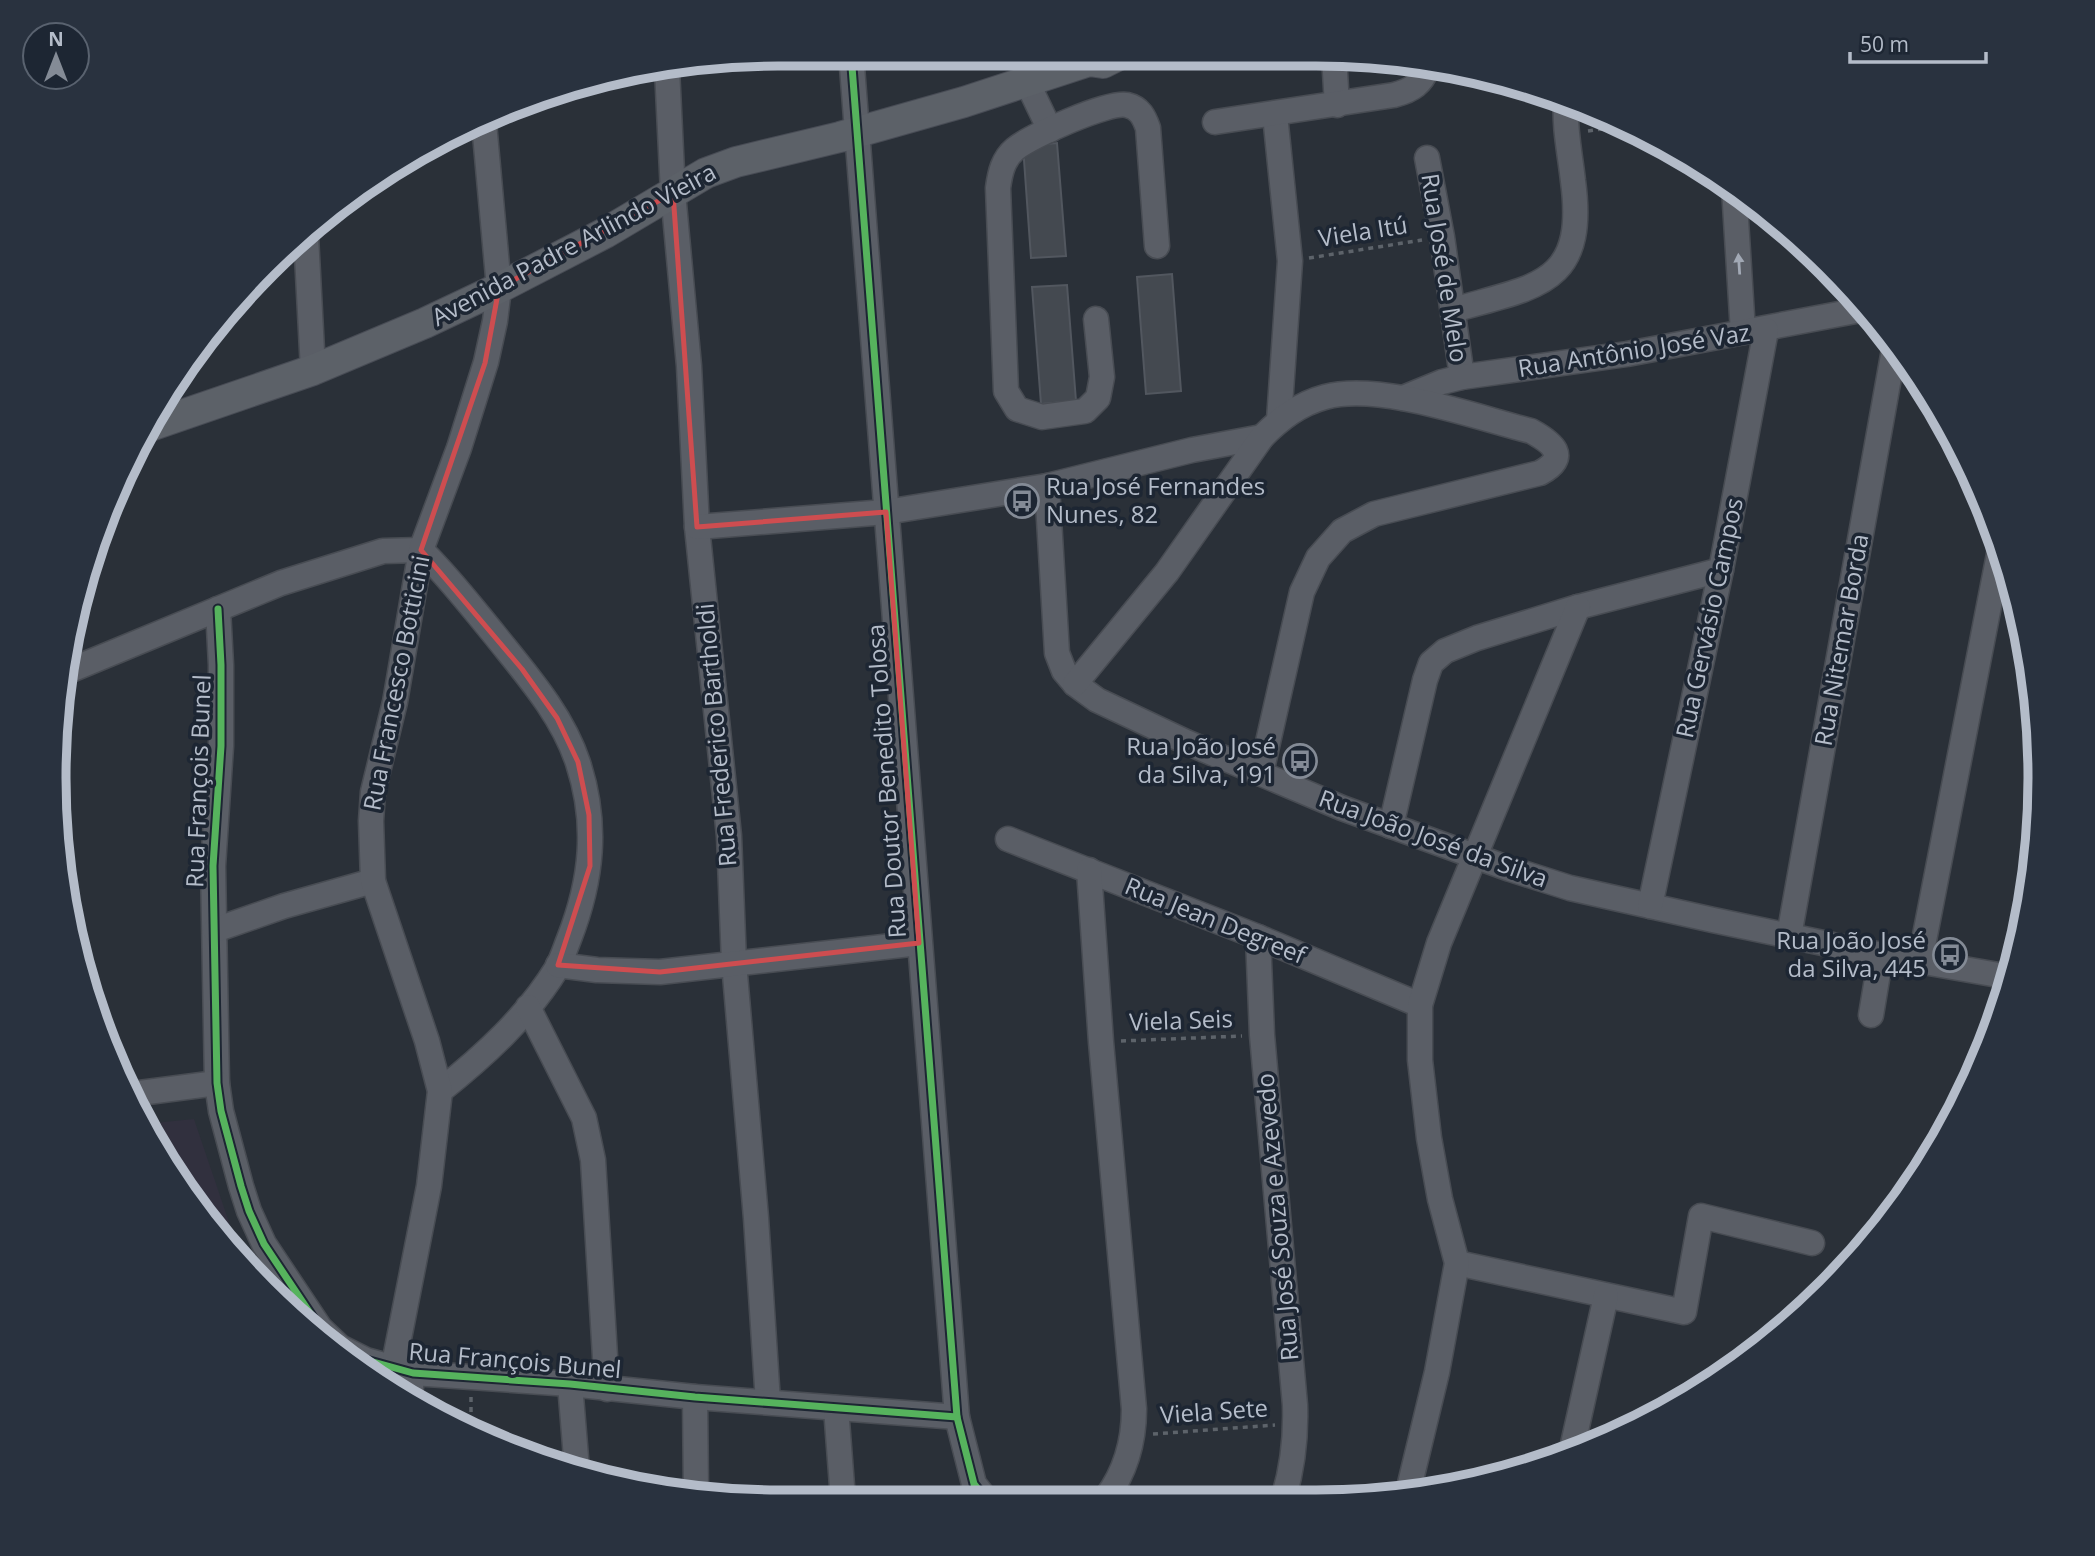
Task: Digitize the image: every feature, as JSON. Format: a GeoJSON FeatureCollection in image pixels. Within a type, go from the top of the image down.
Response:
{"type":"FeatureCollection","features":[{"type":"Feature","properties":{"kind":"main road","name":"Avenida Padre Arlindo Vieira"},"geometry":{"type":"LineString","coordinates":[[162,421],[313,370],[425,323],[605,233],[706,173],[736,162],[856,132],[1027,82],[1070,66]]}},
{"type":"Feature","properties":{"kind":"street","name":"Rua Doutor Benedito Tolosa"},"geometry":{"type":"LineString","coordinates":[[852,66],[957,1417],[974,1484],[979,1490]]}},
{"type":"Feature","properties":{"kind":"street"},"geometry":{"type":"LineString","coordinates":[[1335,67],[1337,105]]}},
{"type":"Feature","properties":{"kind":"street"},"geometry":{"type":"LineString","coordinates":[[1215,122],[1275,115],[1410,91],[1422,82],[1425,75]]}},
{"type":"Feature","properties":{"kind":"street","name":"Rua Frederico Bartholdi"},"geometry":{"type":"LineString","coordinates":[[667,76],[673,193],[689,366],[697,527],[729,836],[734,963],[756,1217],[768,1402]]}},
{"type":"Feature","properties":{"kind":"street"},"geometry":{"type":"LineString","coordinates":[[1027,82],[1050,130]]}},
{"type":"Feature","properties":{"kind":"street"},"geometry":{"type":"LineString","coordinates":[[1096,319],[1102,377],[1098,398],[1085,411],[1042,417],[1017,409],[1006,391],[998,188],[1001,168],[1014,150],[1050,130],[1109,106],[1128,105],[1142,113],[1148,128],[1157,246]]}},
{"type":"Feature","properties":{"kind":"street"},"geometry":{"type":"LineString","coordinates":[[1453,310],[1529,288],[1551,275],[1570,253],[1575,230],[1574,190],[1566,135],[1566,112]]}},
{"type":"Feature","properties":{"kind":"street"},"geometry":{"type":"LineString","coordinates":[[1270,429],[1290,261],[1275,115]]}},
{"type":"Feature","properties":{"kind":"street","name":"Rua Francesco Botticini"},"geometry":{"type":"LineString","coordinates":[[406,1384],[403,1371],[440,1091],[427,1041],[373,881],[370,842],[373,792],[395,702],[421,550],[459,448],[495,321],[499,288],[485,130]]}},
{"type":"Feature","properties":{"kind":"street","name":"Rua José de Melo"},"geometry":{"type":"LineString","coordinates":[[1427,158],[1443,237],[1462,377]]}},
{"type":"Feature","properties":{"kind":"street","name":"Rua Gervásio Campos"},"geometry":{"type":"LineString","coordinates":[[1650,906],[1721,569],[1754,331],[1736,204]]}},
{"type":"Feature","properties":{"kind":"street"},"geometry":{"type":"LineString","coordinates":[[306,245],[313,370]]}},
{"type":"Feature","properties":{"kind":"street","name":"Rua Antônio José Vaz"},"geometry":{"type":"LineString","coordinates":[[1404,398],[1442,382],[1462,377],[1627,354],[1854,311]]}},
{"type":"Feature","properties":{"kind":"street","name":"Rua Nitemar Borda"},"geometry":{"type":"LineString","coordinates":[[1788,936],[1892,360]]}},
{"type":"Feature","properties":{"kind":"street"},"geometry":{"type":"LineString","coordinates":[[1075,684],[1167,572],[1270,429],[1305,404],[1352,393],[1404,398],[1531,431],[1546,439],[1557,453],[1553,466],[1541,473],[1374,514],[1342,531],[1318,558],[1302,592],[1261,773]]}},
{"type":"Feature","properties":{"kind":"street"},"geometry":{"type":"LineString","coordinates":[[697,527],[886,512],[1047,486],[1270,429]]}},
{"type":"Feature","properties":{"kind":"street","name":"Rua João José da Silva"},"geometry":{"type":"LineString","coordinates":[[1047,486],[1057,653],[1064,671],[1075,684],[1097,700],[1186,742],[1342,808],[1570,888],[1881,955],[2000,975]]}},
{"type":"Feature","properties":{"kind":"street"},"geometry":{"type":"LineString","coordinates":[[75,669],[281,583],[360,557],[402,549],[421,550],[447,574],[557,718],[578,762],[589,815],[590,866],[580,909],[558,965],[528,1007],[479,1059],[440,1091]]}},
{"type":"Feature","properties":{"kind":"street"},"geometry":{"type":"LineString","coordinates":[[1920,961],[1996,568]]}},
{"type":"Feature","properties":{"kind":"street"},"geometry":{"type":"LineString","coordinates":[[1391,825],[1425,680],[1431,663],[1445,650],[1578,607],[1721,569]]}},
{"type":"Feature","properties":{"kind":"street"},"geometry":{"type":"LineString","coordinates":[[1411,1483],[1437,1372],[1457,1264],[1440,1199],[1429,1138],[1420,1060],[1420,1005],[1438,943],[1578,607]]}},
{"type":"Feature","properties":{"kind":"street","name":"Rua François Bunel"},"geometry":{"type":"LineString","coordinates":[[218,609],[221,746],[214,866],[217,1083],[221,1111],[248,1211],[278,1268],[310,1314]]}},
{"type":"Feature","properties":{"kind":"street","name":"Rua Jean Degreef"},"geometry":{"type":"LineString","coordinates":[[1008,839],[1258,937],[1420,1005]]}},
{"type":"Feature","properties":{"kind":"street"},"geometry":{"type":"LineString","coordinates":[[1089,870],[1134,1435],[1117,1483],[1112,1490]]}},
{"type":"Feature","properties":{"kind":"street"},"geometry":{"type":"LineString","coordinates":[[215,930],[284,906],[373,881]]}},
{"type":"Feature","properties":{"kind":"street","name":"Rua José Souza e Azevedo"},"geometry":{"type":"LineString","coordinates":[[1258,937],[1262,1035],[1296,1423],[1292,1471],[1286,1490]]}},
{"type":"Feature","properties":{"kind":"street"},"geometry":{"type":"LineString","coordinates":[[558,965],[597,970],[660,971],[919,943]]}},
{"type":"Feature","properties":{"kind":"street"},"geometry":{"type":"LineString","coordinates":[[1871,1015],[1881,955]]}},
{"type":"Feature","properties":{"kind":"street"},"geometry":{"type":"LineString","coordinates":[[528,1007],[584,1118],[593,1160],[607,1389]]}},
{"type":"Feature","properties":{"kind":"street"},"geometry":{"type":"LineString","coordinates":[[140,1093],[217,1083]]}},
{"type":"Feature","properties":{"kind":"street"},"geometry":{"type":"LineString","coordinates":[[1457,1264],[1684,1312],[1701,1216],[1812,1243]]}},
{"type":"Feature","properties":{"kind":"street"},"geometry":{"type":"LineString","coordinates":[[1574,1441],[1606,1296]]}},
{"type":"Feature","properties":{"kind":"street","name":"Rua François Bunel"},"geometry":{"type":"LineString","coordinates":[[372,1362],[403,1371],[957,1417]]}},
{"type":"Feature","properties":{"kind":"street"},"geometry":{"type":"LineString","coordinates":[[570,1384],[576,1460]]}},
{"type":"Feature","properties":{"kind":"street"},"geometry":{"type":"LineString","coordinates":[[695,1397],[696,1484]]}},
{"type":"Feature","properties":{"kind":"street"},"geometry":{"type":"LineString","coordinates":[[836,1408],[842,1490]]}},
{"type":"Feature","properties":{"kind":"path"},"geometry":{"type":"LineString","coordinates":[[1566,135],[1606,129]]}},
{"type":"Feature","properties":{"kind":"path"},"geometry":{"type":"LineString","coordinates":[[471,1376],[471,1420]]}},
{"type":"Feature","properties":{"kind":"highlighted area"},"geometry":{"type":"Polygon","coordinates":[[[673,193],[697,527],[886,512],[919,943],[660,972],[558,965],[590,866],[589,815],[578,762],[557,718],[522,669],[421,550],[485,363],[499,288],[673,193]]]}},
{"type":"Feature","properties":{"kind":"shaded area"},"geometry":{"type":"Polygon","coordinates":[[[194,1119],[233,1235],[186,1173],[156,1123],[194,1119]]]}},
{"type":"Feature","properties":{"kind":"building"},"geometry":{"type":"Polygon","coordinates":[[[1057,143],[1066,256],[1031,258],[1023,146],[1057,143]]]}},
{"type":"Feature","properties":{"kind":"building"},"geometry":{"type":"Polygon","coordinates":[[[1172,274],[1181,391],[1146,394],[1137,277],[1172,274]]]}},
{"type":"Feature","properties":{"kind":"building"},"geometry":{"type":"Polygon","coordinates":[[[1067,285],[1076,401],[1041,404],[1032,287],[1067,285]]]}},
{"type":"Feature","properties":{"kind":"cycle path"},"geometry":{"type":"LineString","coordinates":[[852,66],[957,1417],[974,1484],[979,1490]]}},
{"type":"Feature","properties":{"kind":"cycle path"},"geometry":{"type":"LineString","coordinates":[[218,609],[221,746],[213,866],[217,1083],[221,1111],[249,1211],[264,1244],[311,1315]]}},
{"type":"Feature","properties":{"kind":"cycle path"},"geometry":{"type":"LineString","coordinates":[[371,1362],[413,1373],[957,1417]]}},
{"type":"Feature","properties":{"kind":"place","name":"Rua José Fernandes Nunes, 82"},"geometry":{"type":"Point","coordinates":[1022,501]}},
{"type":"Feature","properties":{"kind":"place","name":"Rua João José da Silva, 191"},"geometry":{"type":"Point","coordinates":[1300,761]}},
{"type":"Feature","properties":{"kind":"place","name":"Rua João José da Silva, 445"},"geometry":{"type":"Point","coordinates":[1950,955]}}]}
